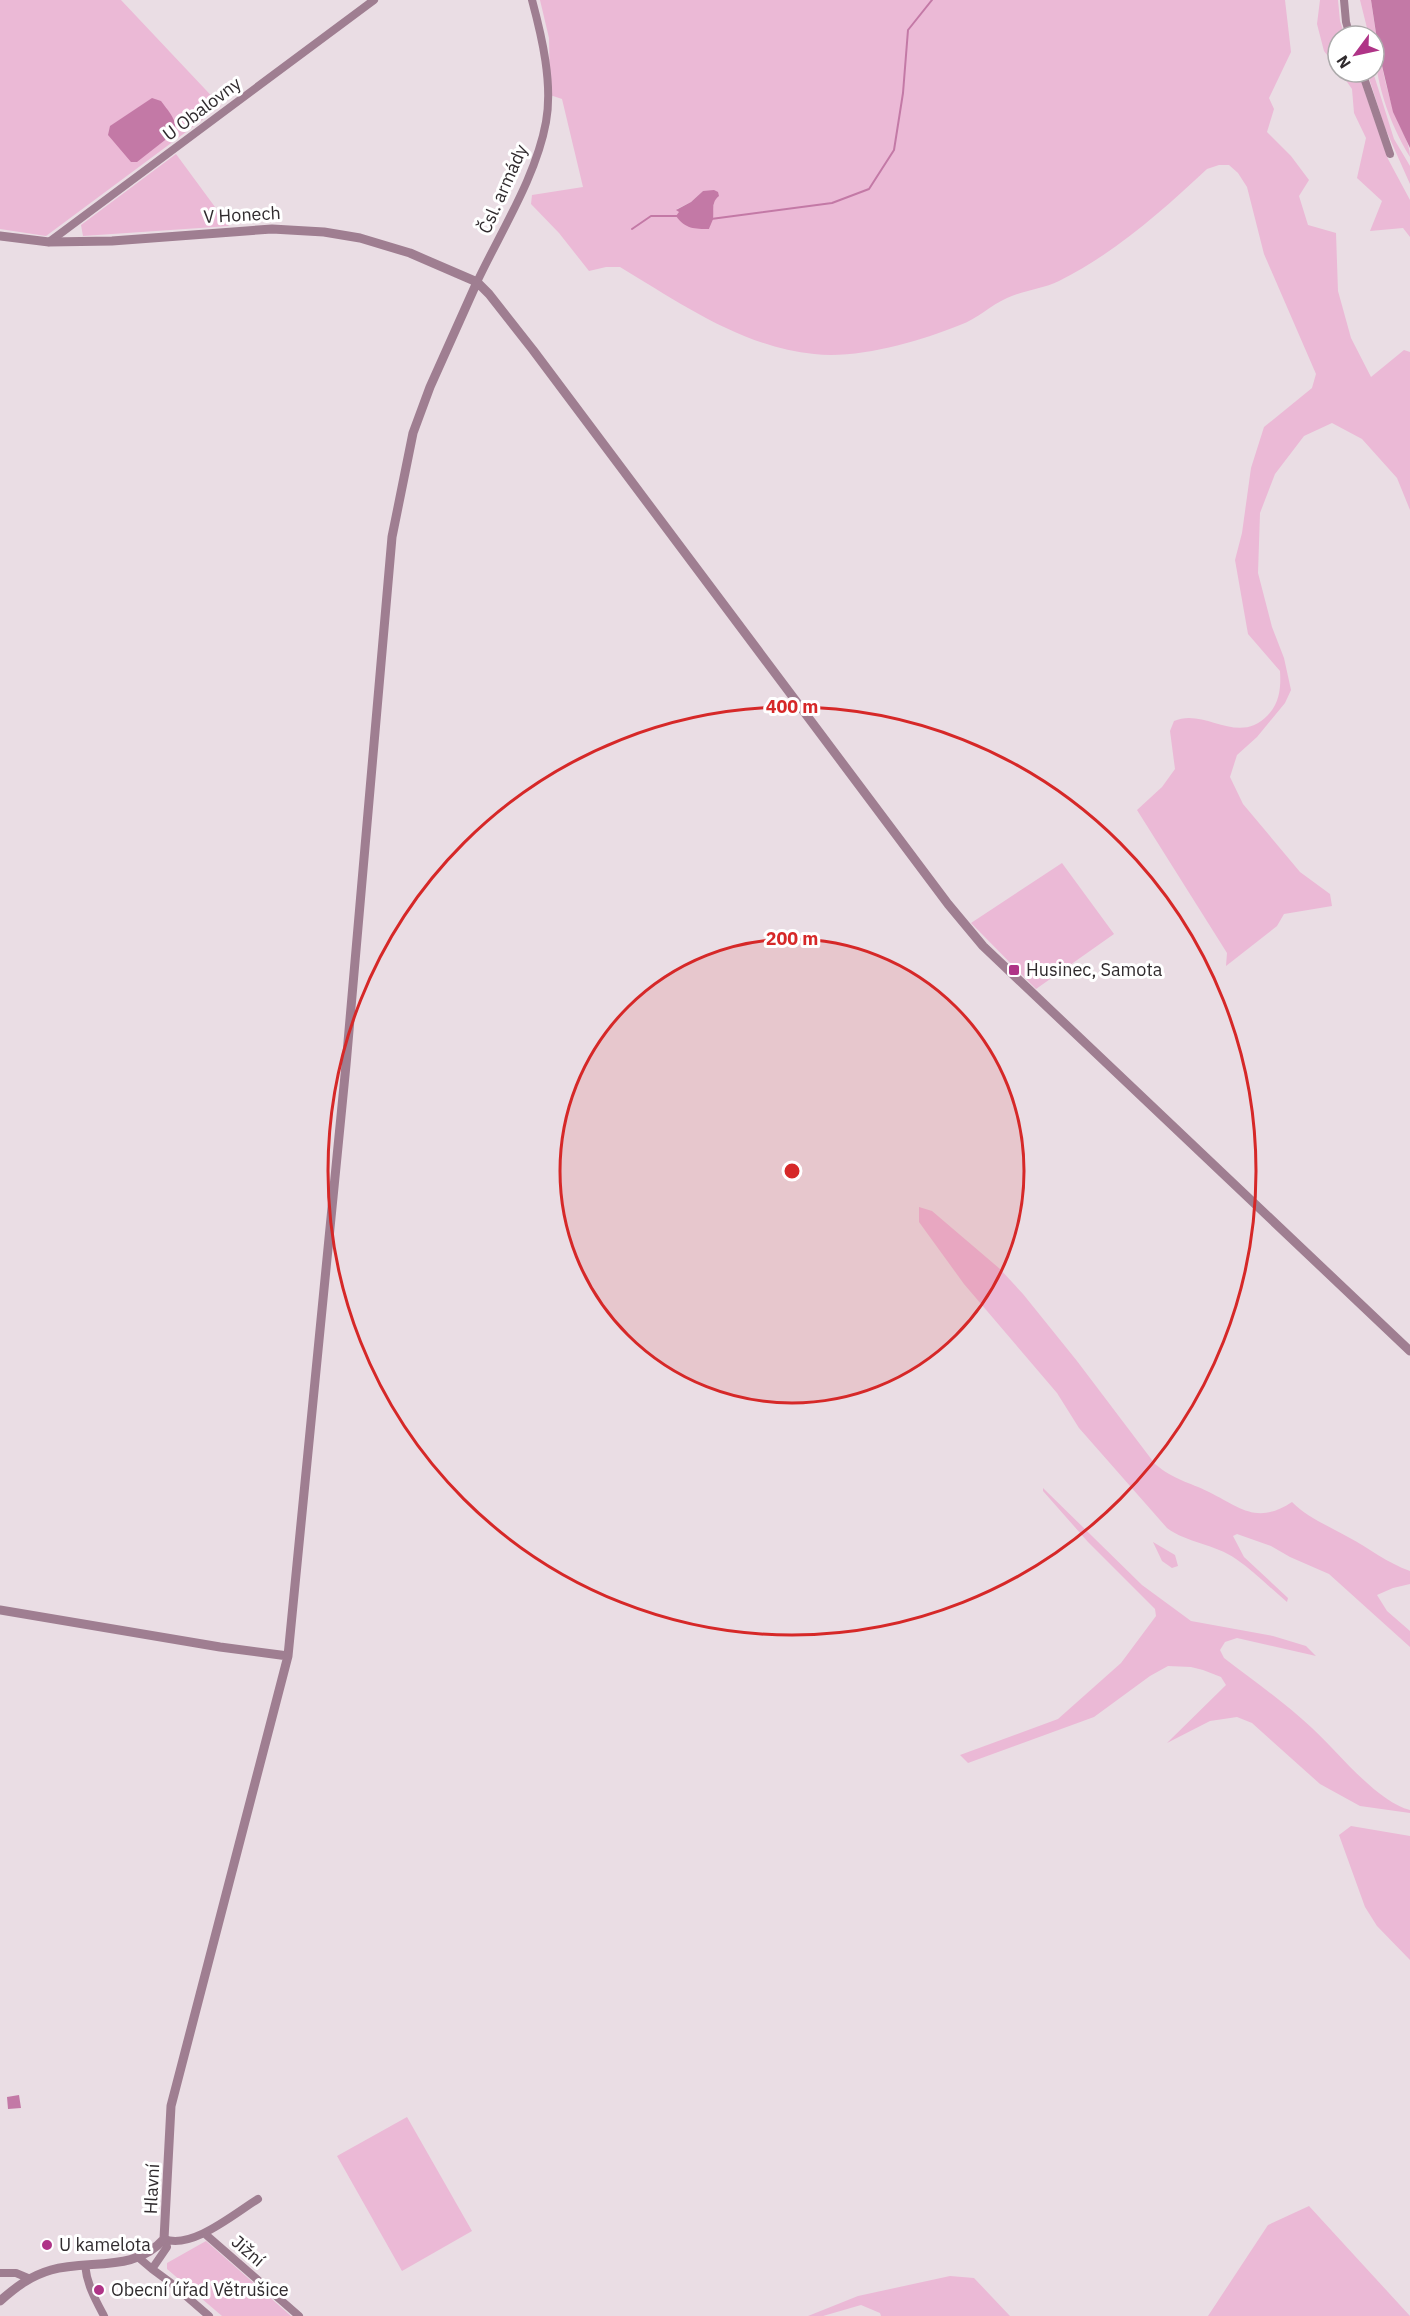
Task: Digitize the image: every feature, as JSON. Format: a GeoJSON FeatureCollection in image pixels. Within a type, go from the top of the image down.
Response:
{"type":"FeatureCollection","features":[{"type":"Feature","properties":{"kind":"street","name":"U Obalovny"},"geometry":{"type":"LineString","coordinates":[[49,242],[374,0]]}},
{"type":"Feature","properties":{"kind":"street","name":"Čsl. armády"},"geometry":{"type":"LineString","coordinates":[[477,282],[536,159],[546,120],[545,48],[532,0]]}},
{"type":"Feature","properties":{"kind":"street"},"geometry":{"type":"LineString","coordinates":[[1344,0],[1347,24]]}},
{"type":"Feature","properties":{"kind":"street"},"geometry":{"type":"LineString","coordinates":[[1366,84],[1390,154]]}},
{"type":"Feature","properties":{"kind":"street","name":"V Honech"},"geometry":{"type":"LineString","coordinates":[[0,236],[49,242],[112,241],[256,230],[307,231],[377,242],[477,282]]}},
{"type":"Feature","properties":{"kind":"street"},"geometry":{"type":"LineString","coordinates":[[477,282],[533,350],[948,904],[983,946],[1410,1351]]}},
{"type":"Feature","properties":{"kind":"street","name":"Hlavní"},"geometry":{"type":"LineString","coordinates":[[0,2301],[28,2278],[53,2269],[139,2258],[155,2249],[164,2239],[171,2106],[288,1656],[345,1077],[392,537],[413,433],[430,387],[477,282]]}},
{"type":"Feature","properties":{"kind":"street"},"geometry":{"type":"LineString","coordinates":[[0,1610],[220,1647],[288,1656]]}},
{"type":"Feature","properties":{"kind":"street"},"geometry":{"type":"LineString","coordinates":[[164,2239],[180,2242],[204,2233],[258,2199]]}},
{"type":"Feature","properties":{"kind":"street","name":"Jižní"},"geometry":{"type":"LineString","coordinates":[[204,2233],[299,2316]]}},
{"type":"Feature","properties":{"kind":"street"},"geometry":{"type":"LineString","coordinates":[[152,2269],[167,2247],[164,2239]]}},
{"type":"Feature","properties":{"kind":"street"},"geometry":{"type":"LineString","coordinates":[[139,2258],[209,2316]]}},
{"type":"Feature","properties":{"kind":"street"},"geometry":{"type":"LineString","coordinates":[[85,2265],[90,2289],[104,2316]]}},
{"type":"Feature","properties":{"kind":"street"},"geometry":{"type":"LineString","coordinates":[[0,2273],[16,2273],[28,2278]]}},
{"type":"Feature","properties":{"kind":"shaded area"},"geometry":{"type":"Polygon","coordinates":[[[0,0],[121,0],[221,106],[46,236],[0,229],[0,0]]]}},
{"type":"Feature","properties":{"kind":"shaded area"},"geometry":{"type":"Polygon","coordinates":[[[540,0],[1285,0],[1291,52],[1269,98],[1274,109],[1267,132],[1291,156],[1309,180],[1299,196],[1308,225],[1336,233],[1338,291],[1351,338],[1371,377],[1404,350],[1410,352],[1410,510],[1397,478],[1362,439],[1332,423],[1304,436],[1275,474],[1260,513],[1258,573],[1272,627],[1284,658],[1291,690],[1285,703],[1257,737],[1237,755],[1230,777],[1243,804],[1300,872],[1330,894],[1332,906],[1284,914],[1277,926],[1226,966],[1227,953],[1137,810],[1162,787],[1175,769],[1170,731],[1174,721],[1186,718],[1198,719],[1233,727],[1257,724],[1275,705],[1280,689],[1280,671],[1248,634],[1235,560],[1242,533],[1251,468],[1264,427],[1312,388],[1316,374],[1264,254],[1247,187],[1238,173],[1229,165],[1207,169],[1155,216],[1080,270],[1053,284],[1007,298],[960,325],[907,343],[869,352],[831,355],[787,350],[762,343],[712,321],[620,267],[589,271],[559,233],[531,204],[532,195],[583,187],[562,99],[550,95],[549,38],[540,0]],[[703,191],[691,202],[677,209],[680,212],[713,219],[711,210],[714,205],[703,191]]]}},
{"type":"Feature","properties":{"kind":"shaded area"},"geometry":{"type":"Polygon","coordinates":[[[1320,0],[1338,0],[1341,24],[1326,24],[1326,54],[1317,24],[1320,0]]]}},
{"type":"Feature","properties":{"kind":"shaded area"},"geometry":{"type":"Polygon","coordinates":[[[1360,0],[1371,0],[1374,24],[1366,24],[1360,0]]]}},
{"type":"Feature","properties":{"kind":"shaded area"},"geometry":{"type":"Polygon","coordinates":[[[1371,0],[1410,0],[1410,148],[1393,112],[1386,82],[1386,24],[1375,24],[1371,0]]]}},
{"type":"Feature","properties":{"kind":"shaded area"},"geometry":{"type":"Polygon","coordinates":[[[1386,82],[1410,157],[1395,129],[1380,84],[1386,84],[1386,82]]]}},
{"type":"Feature","properties":{"kind":"shaded area"},"geometry":{"type":"Polygon","coordinates":[[[1348,84],[1362,84],[1388,159],[1410,200],[1410,237],[1403,228],[1370,231],[1382,201],[1357,178],[1366,138],[1354,113],[1352,89],[1348,84]]]}},
{"type":"Feature","properties":{"kind":"shaded area"},"geometry":{"type":"Polygon","coordinates":[[[1371,84],[1377,84],[1394,139],[1410,166],[1410,184],[1385,128],[1371,84]]]}},
{"type":"Feature","properties":{"kind":"shaded area"},"geometry":{"type":"Polygon","coordinates":[[[152,98],[161,101],[172,116],[175,124],[174,133],[137,162],[131,162],[108,135],[110,126],[152,98]]]}},
{"type":"Feature","properties":{"kind":"shaded area"},"geometry":{"type":"Polygon","coordinates":[[[176,154],[229,226],[83,236],[81,225],[176,154]]]}},
{"type":"Feature","properties":{"kind":"shaded area"},"geometry":{"type":"Polygon","coordinates":[[[714,190],[719,196],[714,204],[713,219],[709,229],[699,229],[683,224],[676,216],[679,212],[676,210],[691,202],[703,191],[714,190]]]}},
{"type":"Feature","properties":{"kind":"shaded area"},"geometry":{"type":"Polygon","coordinates":[[[1062,863],[1114,934],[1036,989],[971,923],[1062,863]]]}},
{"type":"Feature","properties":{"kind":"shaded area"},"geometry":{"type":"Polygon","coordinates":[[[919,1207],[932,1211],[1000,1269],[1023,1294],[1155,1464],[1175,1477],[1249,1512],[1269,1512],[1292,1502],[1312,1517],[1386,1560],[1410,1571],[1410,1584],[1377,1595],[1387,1611],[1410,1631],[1410,1647],[1329,1574],[1271,1546],[1237,1534],[1233,1536],[1244,1557],[1288,1598],[1287,1602],[1256,1574],[1228,1554],[1183,1537],[1167,1528],[1079,1428],[1057,1393],[964,1284],[919,1222],[919,1207]]]}},
{"type":"Feature","properties":{"kind":"shaded area"},"geometry":{"type":"Polygon","coordinates":[[[1043,1488],[1142,1585],[1191,1621],[1273,1636],[1306,1646],[1316,1656],[1237,1638],[1225,1642],[1220,1650],[1224,1658],[1280,1700],[1312,1728],[1371,1787],[1397,1805],[1410,1810],[1410,1813],[1360,1806],[1320,1784],[1252,1723],[1237,1717],[1210,1721],[1167,1743],[1226,1685],[1221,1677],[1191,1667],[1168,1666],[1150,1676],[1094,1717],[968,1763],[960,1755],[1058,1719],[1121,1663],[1156,1616],[1155,1609],[1088,1542],[1043,1491],[1043,1488]]]}},
{"type":"Feature","properties":{"kind":"shaded area"},"geometry":{"type":"Polygon","coordinates":[[[1153,1542],[1175,1555],[1178,1566],[1172,1568],[1162,1561],[1153,1542]]]}},
{"type":"Feature","properties":{"kind":"shaded area"},"geometry":{"type":"Polygon","coordinates":[[[1351,1826],[1410,1836],[1410,1960],[1377,1926],[1365,1907],[1339,1835],[1351,1826]]]}},
{"type":"Feature","properties":{"kind":"shaded area"},"geometry":{"type":"Polygon","coordinates":[[[19,2095],[21,2108],[8,2109],[7,2097],[19,2095]]]}},
{"type":"Feature","properties":{"kind":"shaded area"},"geometry":{"type":"Polygon","coordinates":[[[407,2117],[472,2231],[402,2271],[337,2156],[407,2117]]]}},
{"type":"Feature","properties":{"kind":"shaded area"},"geometry":{"type":"Polygon","coordinates":[[[1309,2206],[1410,2316],[1208,2316],[1268,2225],[1309,2206]]]}},
{"type":"Feature","properties":{"kind":"shaded area"},"geometry":{"type":"Polygon","coordinates":[[[206,2241],[291,2316],[222,2316],[167,2269],[167,2263],[206,2241]]]}},
{"type":"Feature","properties":{"kind":"shaded area"},"geometry":{"type":"Polygon","coordinates":[[[950,2276],[974,2278],[1010,2316],[881,2316],[880,2313],[861,2305],[823,2316],[808,2316],[858,2296],[950,2276]]]}},
{"type":"Feature","properties":{"kind":"waterway"},"geometry":{"type":"LineString","coordinates":[[711,219],[832,203],[869,189],[894,150],[903,93],[908,30],[932,0]]}},
{"type":"Feature","properties":{"kind":"waterway"},"geometry":{"type":"LineString","coordinates":[[632,229],[651,216],[679,216]]}},
{"type":"Feature","properties":{"kind":"place","name":"Husinec, Samota"},"geometry":{"type":"Point","coordinates":[1014,970]}},
{"type":"Feature","properties":{"kind":"place","name":"U kamelota"},"geometry":{"type":"Point","coordinates":[47,2245]}},
{"type":"Feature","properties":{"kind":"place","name":"Obecní úřad Větrušice"},"geometry":{"type":"Point","coordinates":[99,2290]}}]}
